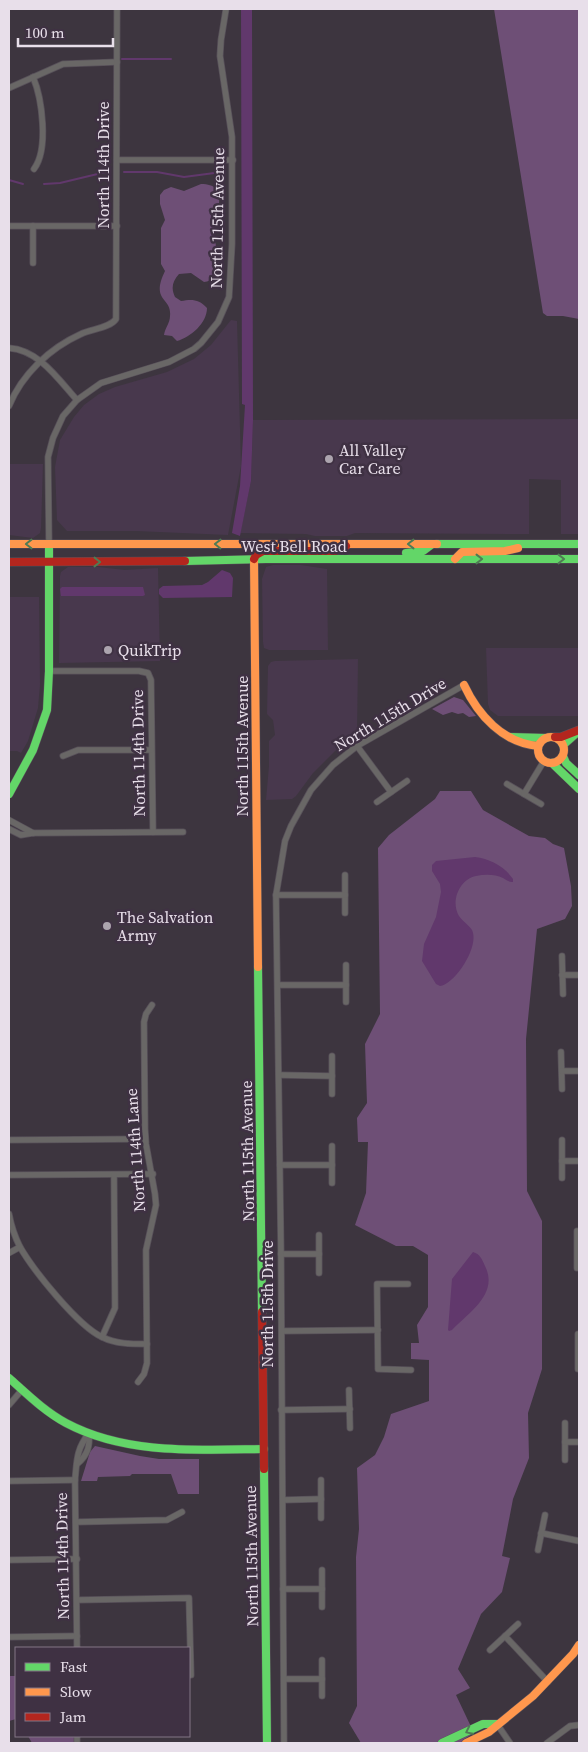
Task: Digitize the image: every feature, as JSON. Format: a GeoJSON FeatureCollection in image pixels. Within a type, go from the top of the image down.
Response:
{"type":"FeatureCollection","features":[{"type":"Feature","properties":{"kind":"street","name":"North 114th Drive"},"geometry":{"type":"LineString","coordinates":[[41,361],[73,338],[115,321],[117,313],[117,9]]}},
{"type":"Feature","properties":{"kind":"street","name":"North 115th Avenue"},"geometry":{"type":"LineString","coordinates":[[48,544],[49,451],[58,425],[77,400],[100,382],[169,362],[187,354],[202,343],[218,322],[229,297],[231,283],[232,160],[230,115],[220,56],[220,40],[226,9]]}},
{"type":"Feature","properties":{"kind":"street"},"geometry":{"type":"LineString","coordinates":[[9,88],[67,62],[117,62]]}},
{"type":"Feature","properties":{"kind":"street"},"geometry":{"type":"LineString","coordinates":[[33,77],[39,92],[42,109],[41,156],[34,169]]}},
{"type":"Feature","properties":{"kind":"street"},"geometry":{"type":"LineString","coordinates":[[117,160],[232,160]]}},
{"type":"Feature","properties":{"kind":"street"},"geometry":{"type":"LineString","coordinates":[[9,226],[117,226]]}},
{"type":"Feature","properties":{"kind":"street"},"geometry":{"type":"LineString","coordinates":[[33,226],[33,263]]}},
{"type":"Feature","properties":{"kind":"street"},"geometry":{"type":"LineString","coordinates":[[9,348],[27,352],[41,361],[77,400]]}},
{"type":"Feature","properties":{"kind":"street"},"geometry":{"type":"LineString","coordinates":[[9,406],[24,380],[41,361]]}},
{"type":"Feature","properties":{"kind":"street","name":"West Bell Road"},"geometry":{"type":"LineString","coordinates":[[9,544],[579,544]]}},
{"type":"Feature","properties":{"kind":"street"},"geometry":{"type":"LineString","coordinates":[[9,794],[33,750],[46,710],[49,671],[48,544]]}},
{"type":"Feature","properties":{"kind":"street"},"geometry":{"type":"LineString","coordinates":[[254,559],[256,555],[263,551],[335,551],[350,544]]}},
{"type":"Feature","properties":{"kind":"street"},"geometry":{"type":"LineString","coordinates":[[362,559],[377,553],[420,553],[428,550],[430,544]]}},
{"type":"Feature","properties":{"kind":"street"},"geometry":{"type":"LineString","coordinates":[[456,559],[462,552],[505,551],[528,545]]}},
{"type":"Feature","properties":{"kind":"street","name":"North 115th Avenue"},"geometry":{"type":"LineString","coordinates":[[254,559],[267,1743]]}},
{"type":"Feature","properties":{"kind":"street","name":"West Bell Road"},"geometry":{"type":"LineString","coordinates":[[9,562],[254,559],[579,559]]}},
{"type":"Feature","properties":{"kind":"street","name":"North 114th Drive"},"geometry":{"type":"LineString","coordinates":[[49,671],[139,671],[148,673],[151,680],[153,832]]}},
{"type":"Feature","properties":{"kind":"street"},"geometry":{"type":"LineString","coordinates":[[464,684],[471,701],[495,728],[521,744],[538,746]]}},
{"type":"Feature","properties":{"kind":"street","name":"North 115th Drive"},"geometry":{"type":"LineString","coordinates":[[284,1743],[282,1331],[276,895],[285,840],[296,814],[311,790],[333,765],[357,746],[464,684]]}},
{"type":"Feature","properties":{"kind":"street"},"geometry":{"type":"LineString","coordinates":[[508,736],[555,738],[579,730]]}},
{"type":"Feature","properties":{"kind":"street"},"geometry":{"type":"LineString","coordinates":[[563,745],[574,738],[579,730]]}},
{"type":"Feature","properties":{"kind":"street"},"geometry":{"type":"LineString","coordinates":[[546,738],[538,746],[538,755],[579,789]]}},
{"type":"Feature","properties":{"kind":"street"},"geometry":{"type":"LineString","coordinates":[[555,738],[563,745],[563,756],[566,763],[579,775]]}},
{"type":"Feature","properties":{"kind":"street"},"geometry":{"type":"LineString","coordinates":[[357,746],[390,792]]}},
{"type":"Feature","properties":{"kind":"street"},"geometry":{"type":"LineString","coordinates":[[63,756],[78,750],[152,750]]}},
{"type":"Feature","properties":{"kind":"street"},"geometry":{"type":"LineString","coordinates":[[524,794],[548,762],[559,761],[563,756]]}},
{"type":"Feature","properties":{"kind":"street"},"geometry":{"type":"LineString","coordinates":[[377,802],[407,781]]}},
{"type":"Feature","properties":{"kind":"street"},"geometry":{"type":"LineString","coordinates":[[507,784],[541,804]]}},
{"type":"Feature","properties":{"kind":"street"},"geometry":{"type":"LineString","coordinates":[[9,820],[33,833]]}},
{"type":"Feature","properties":{"kind":"street"},"geometry":{"type":"LineString","coordinates":[[9,829],[22,835],[33,833],[183,832]]}},
{"type":"Feature","properties":{"kind":"street"},"geometry":{"type":"LineString","coordinates":[[345,875],[345,913]]}},
{"type":"Feature","properties":{"kind":"street"},"geometry":{"type":"LineString","coordinates":[[276,895],[345,895]]}},
{"type":"Feature","properties":{"kind":"street"},"geometry":{"type":"LineString","coordinates":[[562,956],[563,994]]}},
{"type":"Feature","properties":{"kind":"street"},"geometry":{"type":"LineString","coordinates":[[346,965],[346,1002]]}},
{"type":"Feature","properties":{"kind":"street"},"geometry":{"type":"LineString","coordinates":[[562,975],[579,975]]}},
{"type":"Feature","properties":{"kind":"street"},"geometry":{"type":"LineString","coordinates":[[278,985],[346,985]]}},
{"type":"Feature","properties":{"kind":"street","name":"North 114th Lane"},"geometry":{"type":"LineString","coordinates":[[138,1382],[146,1369],[146,1250],[156,1204],[145,1139],[144,1022],[146,1014],[152,1005]]}},
{"type":"Feature","properties":{"kind":"street"},"geometry":{"type":"LineString","coordinates":[[561,1052],[562,1089]]}},
{"type":"Feature","properties":{"kind":"street"},"geometry":{"type":"LineString","coordinates":[[332,1056],[332,1094]]}},
{"type":"Feature","properties":{"kind":"street"},"geometry":{"type":"LineString","coordinates":[[562,1072],[579,1071]]}},
{"type":"Feature","properties":{"kind":"street"},"geometry":{"type":"LineString","coordinates":[[279,1075],[332,1076]]}},
{"type":"Feature","properties":{"kind":"street"},"geometry":{"type":"LineString","coordinates":[[9,1140],[145,1139]]}},
{"type":"Feature","properties":{"kind":"street"},"geometry":{"type":"LineString","coordinates":[[562,1140],[562,1178]]}},
{"type":"Feature","properties":{"kind":"street"},"geometry":{"type":"LineString","coordinates":[[332,1146],[332,1183]]}},
{"type":"Feature","properties":{"kind":"street"},"geometry":{"type":"LineString","coordinates":[[562,1161],[579,1161]]}},
{"type":"Feature","properties":{"kind":"street"},"geometry":{"type":"LineString","coordinates":[[280,1165],[332,1165]]}},
{"type":"Feature","properties":{"kind":"street"},"geometry":{"type":"LineString","coordinates":[[9,1175],[152,1174]]}},
{"type":"Feature","properties":{"kind":"street"},"geometry":{"type":"LineString","coordinates":[[102,1337],[115,1308],[114,1175]]}},
{"type":"Feature","properties":{"kind":"street"},"geometry":{"type":"LineString","coordinates":[[9,1214],[20,1247],[33,1266],[76,1318],[102,1337],[122,1343],[147,1344]]}},
{"type":"Feature","properties":{"kind":"street"},"geometry":{"type":"LineString","coordinates":[[577,1231],[577,1268]]}},
{"type":"Feature","properties":{"kind":"street"},"geometry":{"type":"LineString","coordinates":[[319,1235],[320,1273]]}},
{"type":"Feature","properties":{"kind":"street"},"geometry":{"type":"LineString","coordinates":[[9,1253],[20,1247]]}},
{"type":"Feature","properties":{"kind":"street"},"geometry":{"type":"LineString","coordinates":[[281,1254],[319,1254]]}},
{"type":"Feature","properties":{"kind":"street"},"geometry":{"type":"LineString","coordinates":[[408,1284],[378,1284],[378,1369],[411,1370]]}},
{"type":"Feature","properties":{"kind":"street"},"geometry":{"type":"LineString","coordinates":[[282,1331],[378,1330]]}},
{"type":"Feature","properties":{"kind":"street"},"geometry":{"type":"LineString","coordinates":[[578,1334],[578,1369]]}},
{"type":"Feature","properties":{"kind":"street"},"geometry":{"type":"LineString","coordinates":[[10,1383],[56,1417],[89,1433],[116,1442],[149,1448],[264,1449]]}},
{"type":"Feature","properties":{"kind":"street"},"geometry":{"type":"LineString","coordinates":[[349,1390],[350,1428]]}},
{"type":"Feature","properties":{"kind":"street"},"geometry":{"type":"LineString","coordinates":[[9,1405],[22,1391]]}},
{"type":"Feature","properties":{"kind":"street"},"geometry":{"type":"LineString","coordinates":[[281,1410],[350,1409]]}},
{"type":"Feature","properties":{"kind":"street"},"geometry":{"type":"LineString","coordinates":[[565,1423],[565,1460]]}},
{"type":"Feature","properties":{"kind":"street","name":"North 114th Drive"},"geometry":{"type":"LineString","coordinates":[[77,1647],[75,1480],[77,1455],[89,1433]]}},
{"type":"Feature","properties":{"kind":"street"},"geometry":{"type":"LineString","coordinates":[[565,1442],[579,1442]]}},
{"type":"Feature","properties":{"kind":"street"},"geometry":{"type":"LineString","coordinates":[[9,1481],[75,1480]]}},
{"type":"Feature","properties":{"kind":"street"},"geometry":{"type":"LineString","coordinates":[[321,1480],[321,1518]]}},
{"type":"Feature","properties":{"kind":"street"},"geometry":{"type":"LineString","coordinates":[[283,1500],[321,1500]]}},
{"type":"Feature","properties":{"kind":"street"},"geometry":{"type":"LineString","coordinates":[[76,1522],[167,1520],[182,1512]]}},
{"type":"Feature","properties":{"kind":"street"},"geometry":{"type":"LineString","coordinates":[[538,1550],[545,1515]]}},
{"type":"Feature","properties":{"kind":"street"},"geometry":{"type":"LineString","coordinates":[[541,1534],[579,1541]]}},
{"type":"Feature","properties":{"kind":"street"},"geometry":{"type":"LineString","coordinates":[[9,1560],[77,1559]]}},
{"type":"Feature","properties":{"kind":"street"},"geometry":{"type":"LineString","coordinates":[[322,1570],[322,1607]]}},
{"type":"Feature","properties":{"kind":"street"},"geometry":{"type":"LineString","coordinates":[[283,1590],[322,1589]]}},
{"type":"Feature","properties":{"kind":"street"},"geometry":{"type":"LineString","coordinates":[[77,1600],[189,1598],[190,1647]]}},
{"type":"Feature","properties":{"kind":"street"},"geometry":{"type":"LineString","coordinates":[[490,1650],[518,1624]]}},
{"type":"Feature","properties":{"kind":"street"},"geometry":{"type":"LineString","coordinates":[[9,1637],[76,1636]]}},
{"type":"Feature","properties":{"kind":"street"},"geometry":{"type":"LineString","coordinates":[[505,1636],[548,1682]]}},
{"type":"Feature","properties":{"kind":"street"},"geometry":{"type":"LineString","coordinates":[[466,1743],[489,1732],[528,1700],[576,1655],[579,1645]]}},
{"type":"Feature","properties":{"kind":"street"},"geometry":{"type":"LineString","coordinates":[[322,1660],[322,1696]]}},
{"type":"Feature","properties":{"kind":"street"},"geometry":{"type":"LineString","coordinates":[[284,1679],[322,1679]]}},
{"type":"Feature","properties":{"kind":"street"},"geometry":{"type":"LineString","coordinates":[[442,1743],[483,1724],[497,1724]]}},
{"type":"Feature","properties":{"kind":"street"},"geometry":{"type":"LineString","coordinates":[[497,1724],[510,1743]]}},
{"type":"Feature","properties":{"kind":"street"},"geometry":{"type":"LineString","coordinates":[[547,1743],[570,1726],[579,1725]]}},
{"type":"Feature","properties":{"kind":"shaded area"},"geometry":{"type":"Polygon","coordinates":[[[241,9],[252,9],[253,420],[251,481],[240,536],[232,533],[240,486],[245,405],[242,404],[241,9]]]}},
{"type":"Feature","properties":{"kind":"shaded area"},"geometry":{"type":"Polygon","coordinates":[[[494,9],[579,9],[579,319],[547,316],[543,313],[494,9]]]}},
{"type":"Feature","properties":{"kind":"shaded area"},"geometry":{"type":"Polygon","coordinates":[[[201,184],[211,185],[219,195],[214,234],[220,269],[214,277],[204,282],[191,273],[179,274],[175,280],[173,291],[175,297],[181,301],[198,301],[207,308],[204,319],[197,329],[177,341],[172,336],[164,335],[169,321],[170,310],[161,294],[160,288],[165,271],[161,264],[161,228],[165,220],[160,204],[160,195],[164,190],[171,187],[184,191],[201,184]]]}},
{"type":"Feature","properties":{"kind":"shaded area"},"geometry":{"type":"Polygon","coordinates":[[[231,320],[237,321],[241,466],[228,535],[136,531],[67,531],[57,520],[55,467],[60,440],[74,417],[84,405],[99,394],[115,387],[167,372],[194,359],[211,345],[231,320]]]}},
{"type":"Feature","properties":{"kind":"shaded area"},"geometry":{"type":"Polygon","coordinates":[[[579,419],[579,534],[561,534],[561,480],[529,479],[529,534],[355,533],[347,536],[315,536],[306,534],[240,533],[251,481],[253,420],[579,419]]]}},
{"type":"Feature","properties":{"kind":"shaded area"},"geometry":{"type":"Polygon","coordinates":[[[9,464],[43,464],[41,528],[40,533],[33,538],[9,535],[9,464]]]}},
{"type":"Feature","properties":{"kind":"shaded area"},"geometry":{"type":"Polygon","coordinates":[[[273,565],[301,565],[327,569],[328,650],[269,650],[264,648],[262,579],[266,567],[273,565]]]}},
{"type":"Feature","properties":{"kind":"shaded area"},"geometry":{"type":"Polygon","coordinates":[[[68,567],[98,567],[125,570],[158,568],[160,661],[59,663],[60,576],[61,572],[68,567]]]}},
{"type":"Feature","properties":{"kind":"shaded area"},"geometry":{"type":"Polygon","coordinates":[[[222,570],[230,573],[233,578],[232,597],[163,598],[159,594],[159,589],[163,586],[202,585],[222,570]]]}},
{"type":"Feature","properties":{"kind":"shaded area"},"geometry":{"type":"Polygon","coordinates":[[[62,587],[143,587],[145,595],[61,596],[60,589],[62,587]]]}},
{"type":"Feature","properties":{"kind":"shaded area"},"geometry":{"type":"Polygon","coordinates":[[[9,597],[39,597],[40,685],[38,708],[28,741],[21,753],[9,751],[9,597]]]}},
{"type":"Feature","properties":{"kind":"shaded area"},"geometry":{"type":"Polygon","coordinates":[[[486,648],[579,648],[579,716],[498,716],[490,710],[488,704],[486,648]]]}},
{"type":"Feature","properties":{"kind":"shaded area"},"geometry":{"type":"Polygon","coordinates":[[[358,659],[357,735],[335,751],[313,773],[292,799],[266,800],[269,741],[275,735],[273,720],[267,714],[268,666],[271,662],[275,661],[358,659]]]}},
{"type":"Feature","properties":{"kind":"shaded area"},"geometry":{"type":"Polygon","coordinates":[[[454,697],[463,700],[476,716],[469,717],[463,713],[452,712],[443,715],[432,709],[454,697]]]}},
{"type":"Feature","properties":{"kind":"shaded area"},"geometry":{"type":"Polygon","coordinates":[[[440,791],[471,791],[483,810],[529,836],[545,838],[553,844],[564,848],[571,886],[572,906],[565,919],[537,929],[526,1039],[527,1191],[542,1221],[542,1369],[528,1413],[529,1458],[513,1499],[502,1556],[510,1558],[502,1592],[481,1614],[458,1669],[470,1688],[456,1695],[474,1733],[463,1740],[465,1743],[361,1743],[349,1723],[357,1706],[356,1557],[359,1529],[357,1468],[375,1455],[384,1437],[391,1414],[429,1401],[429,1360],[411,1359],[411,1343],[419,1343],[417,1325],[428,1307],[428,1255],[413,1246],[396,1246],[355,1225],[366,1193],[368,1142],[358,1142],[357,1118],[367,1103],[365,1044],[380,1014],[378,848],[389,835],[435,799],[440,791]]]}},
{"type":"Feature","properties":{"kind":"shaded area"},"geometry":{"type":"Polygon","coordinates":[[[475,857],[486,859],[501,867],[513,879],[513,882],[497,876],[483,875],[470,878],[461,886],[456,898],[456,910],[460,918],[472,930],[474,937],[469,954],[459,972],[446,984],[440,986],[436,984],[422,961],[424,944],[436,917],[441,892],[440,884],[432,871],[432,865],[436,861],[475,857]]]}},
{"type":"Feature","properties":{"kind":"shaded area"},"geometry":{"type":"Polygon","coordinates":[[[473,1252],[479,1255],[484,1263],[488,1276],[488,1285],[480,1302],[449,1331],[452,1279],[473,1252]]]}},
{"type":"Feature","properties":{"kind":"shaded area"},"geometry":{"type":"Polygon","coordinates":[[[95,1446],[159,1459],[199,1459],[199,1494],[178,1494],[171,1474],[132,1474],[130,1476],[98,1477],[97,1481],[81,1481],[90,1452],[95,1446]]]}},
{"type":"Feature","properties":{"kind":"shaded area"},"geometry":{"type":"Polygon","coordinates":[[[9,1676],[15,1676],[15,1719],[9,1721],[9,1676]]]}},
{"type":"Feature","properties":{"kind":"shaded area"},"geometry":{"type":"Polygon","coordinates":[[[29,1737],[77,1737],[77,1743],[32,1743],[29,1737]]]}},
{"type":"Feature","properties":{"kind":"waterway"},"geometry":{"type":"LineString","coordinates":[[122,59],[171,59]]}},
{"type":"Feature","properties":{"kind":"waterway"},"geometry":{"type":"LineString","coordinates":[[44,184],[60,183],[110,171]]}},
{"type":"Feature","properties":{"kind":"waterway"},"geometry":{"type":"LineString","coordinates":[[124,172],[157,172],[184,177],[222,172]]}},
{"type":"Feature","properties":{"kind":"waterway"},"geometry":{"type":"LineString","coordinates":[[9,180],[23,184]]}},
{"type":"Feature","properties":{"kind":"traffic: fast"},"geometry":{"type":"LineString","coordinates":[[9,794],[33,750],[47,710],[49,671],[49,544]]}},
{"type":"Feature","properties":{"kind":"traffic: fast"},"geometry":{"type":"LineString","coordinates":[[437,544],[579,544]]}},
{"type":"Feature","properties":{"kind":"traffic: fast"},"geometry":{"type":"LineString","coordinates":[[406,553],[423,551],[431,545]]}},
{"type":"Feature","properties":{"kind":"traffic: fast"},"geometry":{"type":"LineString","coordinates":[[185,561],[266,559],[579,559]]}},
{"type":"Feature","properties":{"kind":"traffic: fast"},"geometry":{"type":"LineString","coordinates":[[563,745],[579,731]]}},
{"type":"Feature","properties":{"kind":"traffic: fast"},"geometry":{"type":"LineString","coordinates":[[510,737],[546,738]]}},
{"type":"Feature","properties":{"kind":"traffic: fast"},"geometry":{"type":"LineString","coordinates":[[563,756],[566,763],[579,775]]}},
{"type":"Feature","properties":{"kind":"traffic: fast"},"geometry":{"type":"LineString","coordinates":[[552,763],[579,789]]}},
{"type":"Feature","properties":{"kind":"traffic: fast"},"geometry":{"type":"LineString","coordinates":[[258,967],[262,1312]]}},
{"type":"Feature","properties":{"kind":"traffic: fast"},"geometry":{"type":"LineString","coordinates":[[9,1378],[36,1402],[66,1423],[113,1441],[138,1446],[188,1450],[264,1449]]}},
{"type":"Feature","properties":{"kind":"traffic: fast"},"geometry":{"type":"LineString","coordinates":[[264,1469],[267,1743]]}},
{"type":"Feature","properties":{"kind":"traffic: fast"},"geometry":{"type":"LineString","coordinates":[[442,1743],[483,1724],[497,1724]]}},
{"type":"Feature","properties":{"kind":"traffic: slow"},"geometry":{"type":"LineString","coordinates":[[9,544],[437,544]]}},
{"type":"Feature","properties":{"kind":"traffic: slow"},"geometry":{"type":"LineString","coordinates":[[455,559],[462,552],[505,551],[518,548]]}},
{"type":"Feature","properties":{"kind":"traffic: slow"},"geometry":{"type":"LineString","coordinates":[[254,559],[258,967]]}},
{"type":"Feature","properties":{"kind":"traffic: slow"},"geometry":{"type":"LineString","coordinates":[[464,685],[484,717],[493,726],[525,744],[538,746]]}},
{"type":"Feature","properties":{"kind":"traffic: slow"},"geometry":{"type":"LineString","coordinates":[[551,737],[560,741],[564,750],[560,759],[551,763],[542,759],[538,750],[542,741],[551,737]]}},
{"type":"Feature","properties":{"kind":"traffic: slow"},"geometry":{"type":"LineString","coordinates":[[466,1743],[489,1732],[533,1696],[573,1654],[579,1645]]}},
{"type":"Feature","properties":{"kind":"traffic: jam"},"geometry":{"type":"LineString","coordinates":[[254,559],[256,555],[263,551],[335,551],[346,546]]}},
{"type":"Feature","properties":{"kind":"traffic: jam"},"geometry":{"type":"LineString","coordinates":[[9,562],[185,561]]}},
{"type":"Feature","properties":{"kind":"traffic: jam"},"geometry":{"type":"LineString","coordinates":[[555,737],[561,737],[579,730]]}},
{"type":"Feature","properties":{"kind":"traffic: jam"},"geometry":{"type":"LineString","coordinates":[[262,1312],[264,1469]]}},
{"type":"Feature","properties":{"kind":"place","name":"All Valley Car Care"},"geometry":{"type":"Point","coordinates":[329,459]}},
{"type":"Feature","properties":{"kind":"place","name":"QuikTrip"},"geometry":{"type":"Point","coordinates":[108,650]}},
{"type":"Feature","properties":{"kind":"place","name":"The Salvation Army"},"geometry":{"type":"Point","coordinates":[107,926]}}]}
